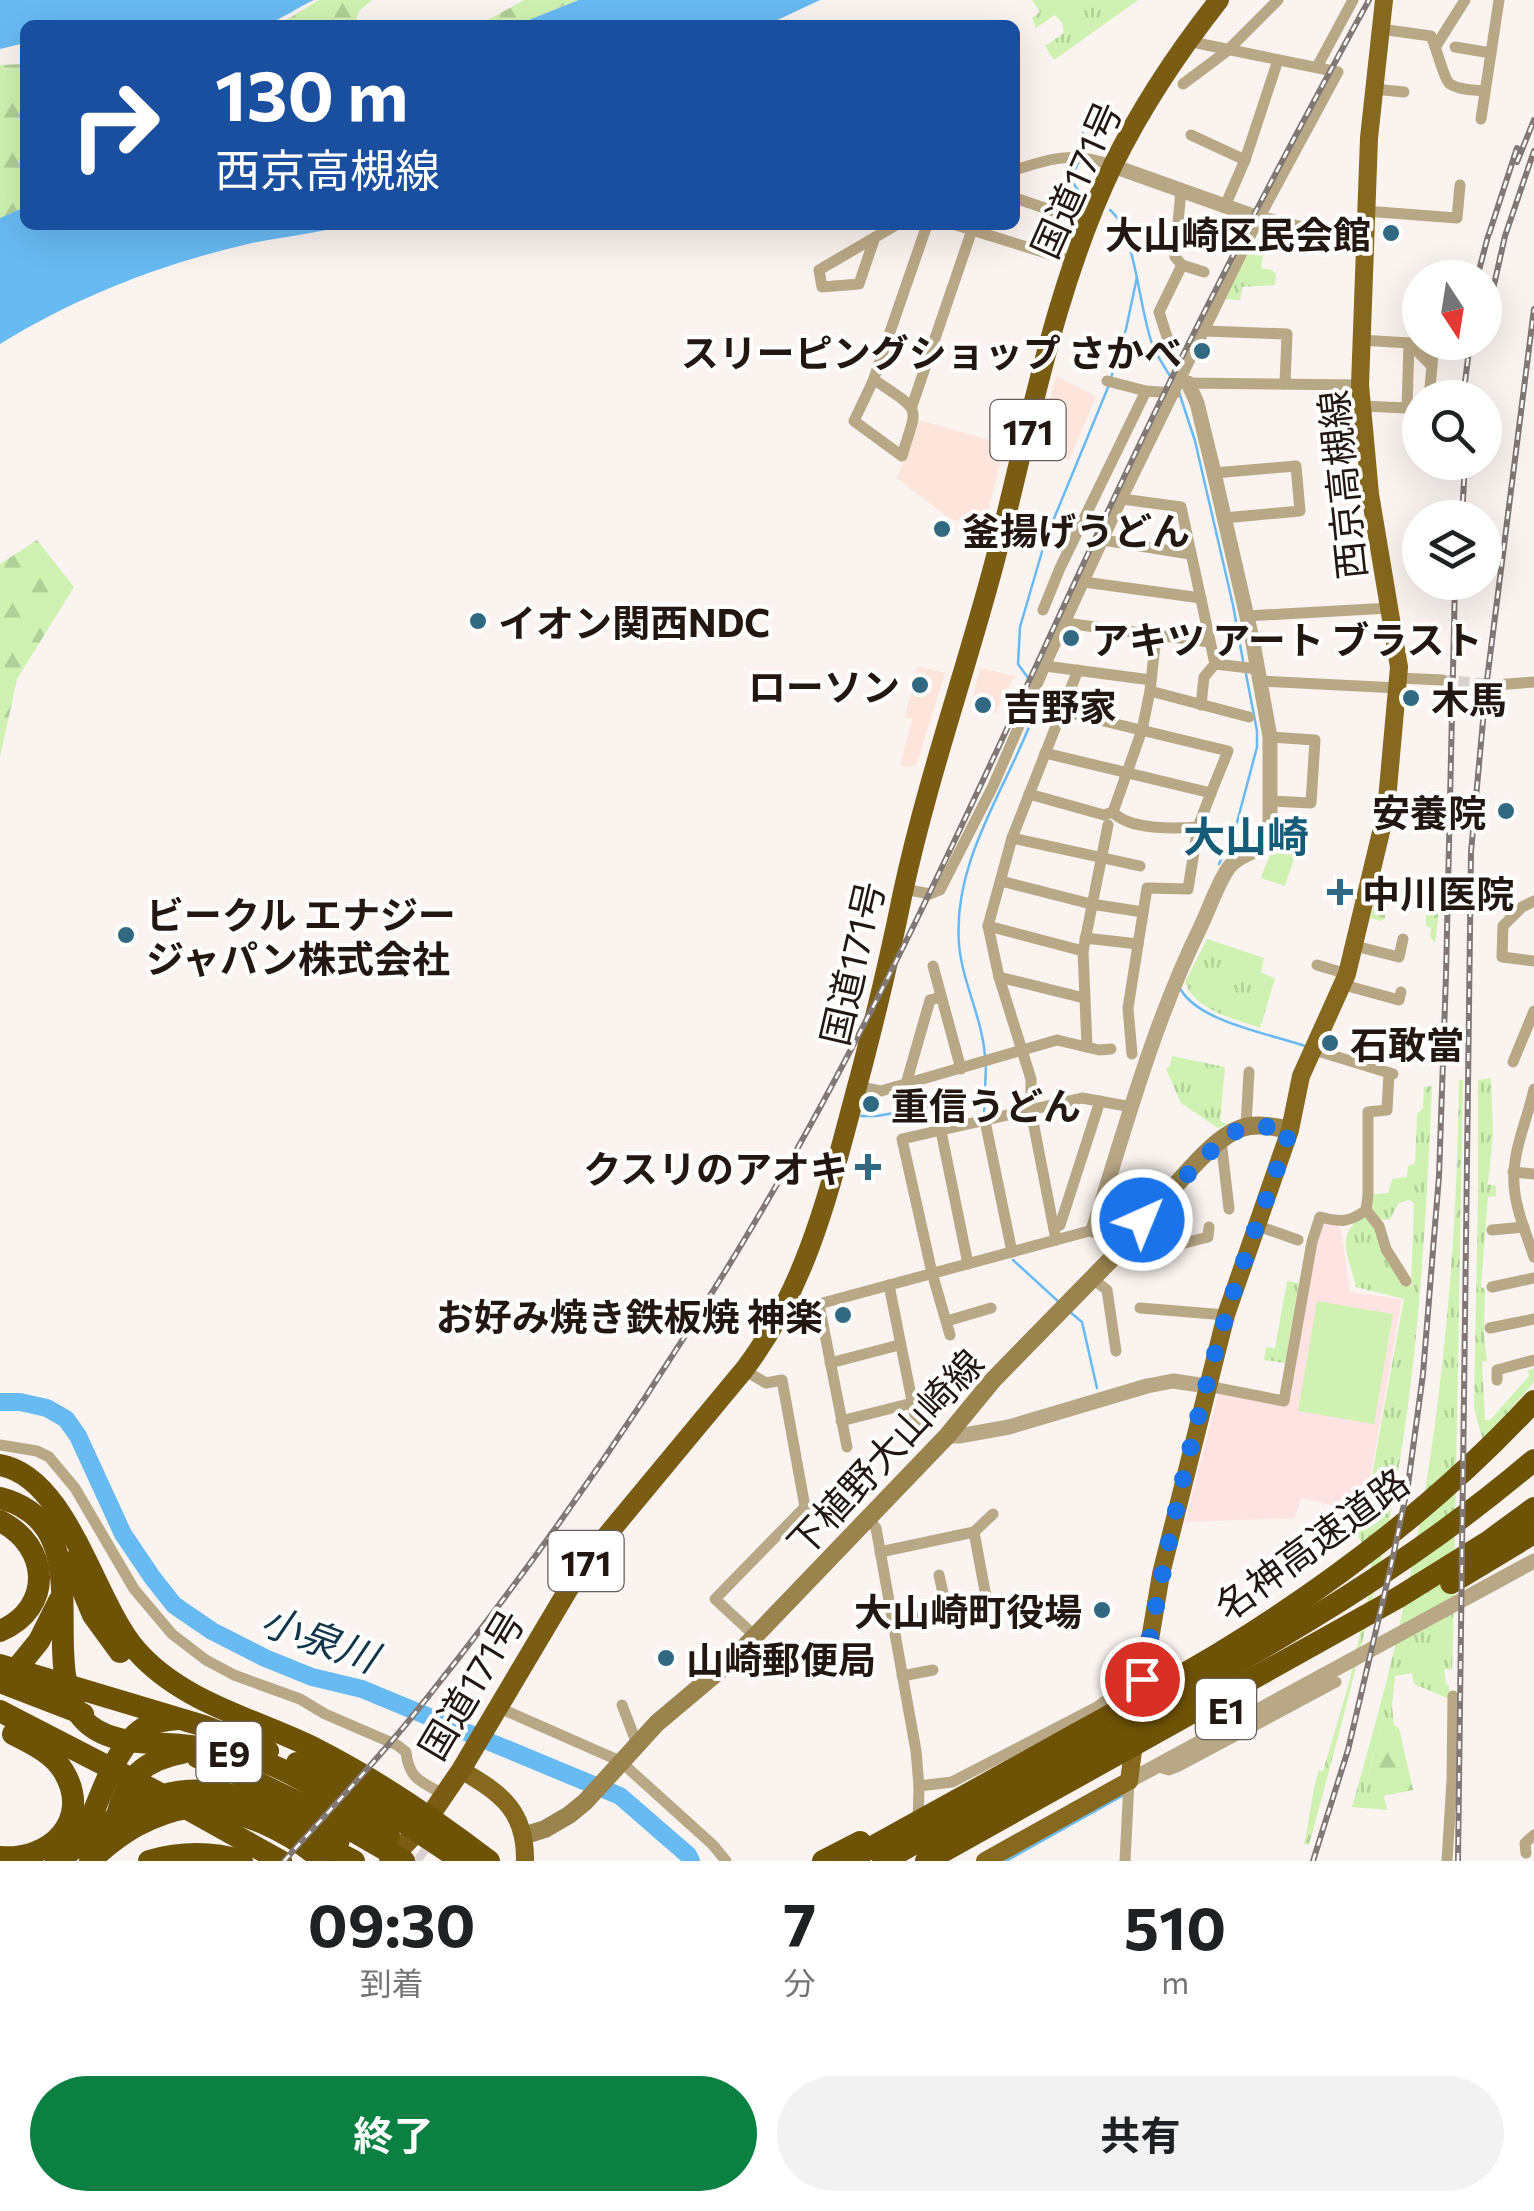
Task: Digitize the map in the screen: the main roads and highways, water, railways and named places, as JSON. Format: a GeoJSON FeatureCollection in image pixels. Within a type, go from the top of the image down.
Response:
{"type":"FeatureCollection","features":[{"type":"Feature","properties":{"kind":"highway","name":"国道171号"},"geometry":{"type":"LineString","coordinates":[[386,1861],[426,1823],[445,1795],[584,1563],[744,1370],[782,1311],[808,1254],[824,1211],[858,1086],[915,839],[994,563],[1058,310],[1089,223],[1105,162],[1219,0]]}},
{"type":"Feature","properties":{"kind":"highway","name":"名神高速道路"},"geometry":{"type":"LineString","coordinates":[[847,1861],[1170,1682],[1266,1623],[1404,1523],[1485,1453],[1534,1402]]}},
{"type":"Feature","properties":{"kind":"highway","name":"名神高速道路"},"geometry":{"type":"LineString","coordinates":[[884,1861],[1284,1637],[1476,1508],[1534,1460]]}},
{"type":"Feature","properties":{"kind":"highway"},"geometry":{"type":"LineString","coordinates":[[0,1465],[22,1473],[42,1488],[58,1510],[116,1622],[158,1671],[200,1698],[280,1732],[350,1768],[435,1821],[489,1861]]}},
{"type":"Feature","properties":{"kind":"highway"},"geometry":{"type":"LineString","coordinates":[[0,1488],[27,1498],[50,1518],[94,1615],[127,1660],[160,1687],[310,1760],[399,1812]]}},
{"type":"Feature","properties":{"kind":"highway"},"geometry":{"type":"LineString","coordinates":[[0,1498],[31,1512],[40,1521],[54,1580],[33,1632],[2,1675]]}},
{"type":"Feature","properties":{"kind":"highway","name":"名神高速道路"},"geometry":{"type":"LineString","coordinates":[[952,1861],[1494,1548],[1534,1508]]}},
{"type":"Feature","properties":{"kind":"highway"},"geometry":{"type":"LineString","coordinates":[[2,1675],[38,1641],[62,1592],[67,1549],[58,1510]]}},
{"type":"Feature","properties":{"kind":"highway"},"geometry":{"type":"LineString","coordinates":[[0,1521],[43,1546],[62,1579],[65,1675],[80,1715],[98,1731],[141,1743],[220,1751],[261,1761],[303,1782],[389,1836]]}},
{"type":"Feature","properties":{"kind":"highway","name":"名神高速道路"},"geometry":{"type":"LineString","coordinates":[[929,1861],[1446,1569],[1534,1533]]}},
{"type":"Feature","properties":{"kind":"highway"},"geometry":{"type":"LineString","coordinates":[[0,1631],[22,1617],[36,1596],[43,1546]]}},
{"type":"Feature","properties":{"kind":"highway"},"geometry":{"type":"LineString","coordinates":[[2,1675],[204,1726],[272,1752],[375,1803],[463,1861]]}},
{"type":"Feature","properties":{"kind":"highway","name":"E9"},"geometry":{"type":"LineString","coordinates":[[2,1675],[253,1760],[438,1850]]}},
{"type":"Feature","properties":{"kind":"highway","name":"E9"},"geometry":{"type":"LineString","coordinates":[[2,1675],[258,1783],[340,1823],[404,1861]]}},
{"type":"Feature","properties":{"kind":"highway"},"geometry":{"type":"LineString","coordinates":[[66,1861],[85,1832],[125,1748],[141,1730],[175,1719],[205,1718],[242,1728]]}},
{"type":"Feature","properties":{"kind":"highway"},"geometry":{"type":"LineString","coordinates":[[0,1857],[26,1858],[48,1849],[64,1832],[72,1809],[69,1783],[56,1761],[7,1719]]}},
{"type":"Feature","properties":{"kind":"highway"},"geometry":{"type":"LineString","coordinates":[[7,1719],[281,1861]]}},
{"type":"Feature","properties":{"kind":"highway"},"geometry":{"type":"LineString","coordinates":[[110,1861],[119,1804],[129,1783],[146,1764],[168,1756],[220,1751]]}},
{"type":"Feature","properties":{"kind":"highway"},"geometry":{"type":"LineString","coordinates":[[90,1861],[140,1823],[173,1810],[204,1806],[238,1810],[270,1820],[352,1861],[354,1842],[348,1820],[303,1782]]}},
{"type":"Feature","properties":{"kind":"highway"},"geometry":{"type":"LineString","coordinates":[[56,1861],[138,1804],[198,1790],[251,1798],[386,1861]]}},
{"type":"Feature","properties":{"kind":"highway"},"geometry":{"type":"LineString","coordinates":[[204,1806],[276,1828],[322,1861]]}},
{"type":"Feature","properties":{"kind":"highway"},"geometry":{"type":"LineString","coordinates":[[823,1861],[878,1833],[941,1809]]}},
{"type":"Feature","properties":{"kind":"highway"},"geometry":{"type":"LineString","coordinates":[[438,1850],[463,1861]]}},
{"type":"Feature","properties":{"kind":"highway"},"geometry":{"type":"LineString","coordinates":[[149,1861],[192,1853],[242,1861]]}},
{"type":"Feature","properties":{"kind":"highway"},"geometry":{"type":"LineString","coordinates":[[170,1861],[196,1861]]}},
{"type":"Feature","properties":{"kind":"main road","name":"西京高槻線"},"geometry":{"type":"LineString","coordinates":[[986,1861],[1129,1781],[1142,1679],[1165,1558],[1207,1386],[1226,1315],[1290,1130],[1301,1076],[1345,980],[1385,818],[1399,683],[1398,656],[1367,473],[1360,385],[1365,212],[1384,0]]}},
{"type":"Feature","properties":{"kind":"main road","name":"下植野大山崎線"},"geometry":{"type":"LineString","coordinates":[[523,1836],[569,1815],[656,1723],[733,1659],[1221,1140],[1246,1126],[1290,1130]]}},
{"type":"Feature","properties":{"kind":"main road"},"geometry":{"type":"LineString","coordinates":[[465,1764],[509,1804],[518,1818],[525,1861]]}},
{"type":"Feature","properties":{"kind":"water"},"geometry":{"type":"Polygon","coordinates":[[[0,0],[314,0],[276,20],[20,20],[20,44],[0,49],[0,0]]]}},
{"type":"Feature","properties":{"kind":"water"},"geometry":{"type":"Polygon","coordinates":[[[579,0],[820,0],[778,20],[529,20],[579,0]]]}},
{"type":"Feature","properties":{"kind":"water"},"geometry":{"type":"Polygon","coordinates":[[[20,209],[20,230],[326,230],[248,244],[151,272],[59,311],[0,344],[0,218],[20,209]]]}},
{"type":"Feature","properties":{"kind":"waterway"},"geometry":{"type":"LineString","coordinates":[[1081,156],[1083,133]]}},
{"type":"Feature","properties":{"kind":"waterway"},"geometry":{"type":"LineString","coordinates":[[1078,163],[1071,180],[1082,196]]}},
{"type":"Feature","properties":{"kind":"waterway"},"geometry":{"type":"LineString","coordinates":[[1110,210],[1126,235],[1153,346],[1173,381]]}},
{"type":"Feature","properties":{"kind":"waterway"},"geometry":{"type":"LineString","coordinates":[[1111,378],[1137,277]]}},
{"type":"Feature","properties":{"kind":"waterway"},"geometry":{"type":"LineString","coordinates":[[1031,682],[1018,664],[1020,627],[1046,538],[1109,385]]}},
{"type":"Feature","properties":{"kind":"waterway"},"geometry":{"type":"LineString","coordinates":[[1179,392],[1195,441],[1243,661]]}},
{"type":"Feature","properties":{"kind":"waterway"},"geometry":{"type":"LineString","coordinates":[[1219,864],[1235,830],[1257,747],[1246,674]]}},
{"type":"Feature","properties":{"kind":"waterway"},"geometry":{"type":"LineString","coordinates":[[985,1056],[961,958],[959,911],[975,848],[1029,728],[1040,698],[1037,694]]}},
{"type":"Feature","properties":{"kind":"waterway"},"geometry":{"type":"LineString","coordinates":[[1181,990],[1203,1011],[1219,1019],[1305,1046]]}},
{"type":"Feature","properties":{"kind":"waterway"},"geometry":{"type":"LineString","coordinates":[[984,1116],[986,1064]]}},
{"type":"Feature","properties":{"kind":"waterway"},"geometry":{"type":"LineString","coordinates":[[861,1116],[943,1104]]}},
{"type":"Feature","properties":{"kind":"waterway"},"geometry":{"type":"LineString","coordinates":[[1013,1260],[1060,1303]]}},
{"type":"Feature","properties":{"kind":"waterway"},"geometry":{"type":"LineString","coordinates":[[1070,1312],[1082,1322],[1097,1388]]}},
{"type":"Feature","properties":{"kind":"waterway","name":"小泉川"},"geometry":{"type":"LineString","coordinates":[[0,1402],[47,1408],[66,1419],[78,1436],[123,1534],[152,1577],[174,1605],[212,1631],[265,1658],[312,1677],[362,1689],[620,1796],[691,1861]]}},
{"type":"Feature","properties":{"kind":"waterway"},"geometry":{"type":"LineString","coordinates":[[1006,1861],[1122,1796]]}},
{"type":"Feature","properties":{"kind":"tunnel"},"geometry":{"type":"LineString","coordinates":[[1442,680],[1496,685]]}},
{"type":"Feature","properties":{"kind":"tunnel"},"geometry":{"type":"LineString","coordinates":[[389,1836],[422,1861]]}},
{"type":"Feature","properties":{"kind":"railway"},"geometry":{"type":"LineString","coordinates":[[284,1861],[407,1723],[507,1594],[647,1394],[776,1186],[919,916],[1191,339],[1369,0]]}},
{"type":"Feature","properties":{"kind":"railway"},"geometry":{"type":"LineString","coordinates":[[1517,162],[1534,120]]}},
{"type":"Feature","properties":{"kind":"railway"},"geometry":{"type":"LineString","coordinates":[[1489,234],[1517,148]]}},
{"type":"Feature","properties":{"kind":"railway"},"geometry":{"type":"LineString","coordinates":[[1500,260],[1534,151]]}},
{"type":"Feature","properties":{"kind":"railway"},"geometry":{"type":"LineString","coordinates":[[1482,260],[1488,236]]}},
{"type":"Feature","properties":{"kind":"railway"},"geometry":{"type":"LineString","coordinates":[[1458,1861],[1471,852],[1486,688],[1534,309]]}},
{"type":"Feature","properties":{"kind":"railway"},"geometry":{"type":"LineString","coordinates":[[1465,380],[1468,360]]}},
{"type":"Feature","properties":{"kind":"railway"},"geometry":{"type":"LineString","coordinates":[[1463,500],[1464,480]]}},
{"type":"Feature","properties":{"kind":"railway"},"geometry":{"type":"LineString","coordinates":[[1313,1861],[1348,1750],[1391,1566],[1408,1485],[1423,1374],[1439,1176],[1455,600]]}},
{"type":"Feature","properties":{"kind":"place","name":"大山崎区民会館"},"geometry":{"type":"Point","coordinates":[1391,233]}},
{"type":"Feature","properties":{"kind":"place","name":"スリーピングショップ さかべ"},"geometry":{"type":"Point","coordinates":[1202,351]}},
{"type":"Feature","properties":{"kind":"place","name":"釜揚げうどん"},"geometry":{"type":"Point","coordinates":[942,529]}},
{"type":"Feature","properties":{"kind":"place","name":"イオン関西NDC"},"geometry":{"type":"Point","coordinates":[478,621]}},
{"type":"Feature","properties":{"kind":"place","name":"アキツ アート ブラスト"},"geometry":{"type":"Point","coordinates":[1071,638]}},
{"type":"Feature","properties":{"kind":"place","name":"ローソン"},"geometry":{"type":"Point","coordinates":[920,685]}},
{"type":"Feature","properties":{"kind":"place","name":"木馬"},"geometry":{"type":"Point","coordinates":[1411,698]}},
{"type":"Feature","properties":{"kind":"place","name":"吉野家"},"geometry":{"type":"Point","coordinates":[983,705]}},
{"type":"Feature","properties":{"kind":"place","name":"安養院"},"geometry":{"type":"Point","coordinates":[1506,811]}},
{"type":"Feature","properties":{"kind":"place","name":"中川医院"},"geometry":{"type":"Point","coordinates":[1340,892]}},
{"type":"Feature","properties":{"kind":"place","name":"ビークル エナジー ジャパン株式会社"},"geometry":{"type":"Point","coordinates":[126,935]}},
{"type":"Feature","properties":{"kind":"place","name":"石敢當"},"geometry":{"type":"Point","coordinates":[1330,1043]}},
{"type":"Feature","properties":{"kind":"place","name":"重信うどん"},"geometry":{"type":"Point","coordinates":[871,1104]}},
{"type":"Feature","properties":{"kind":"place","name":"クスリのアオキ"},"geometry":{"type":"Point","coordinates":[868,1167]}},
{"type":"Feature","properties":{"kind":"place","name":"お好み焼き鉄板焼 神楽"},"geometry":{"type":"Point","coordinates":[843,1315]}},
{"type":"Feature","properties":{"kind":"place","name":"大山崎町役場"},"geometry":{"type":"Point","coordinates":[1102,1610]}},
{"type":"Feature","properties":{"kind":"place","name":"山崎郵便局"},"geometry":{"type":"Point","coordinates":[666,1658]}},
{"type":"Feature","properties":{"kind":"district","name":"大山崎"},"geometry":{"type":"Point","coordinates":[1246,835]}}]}
